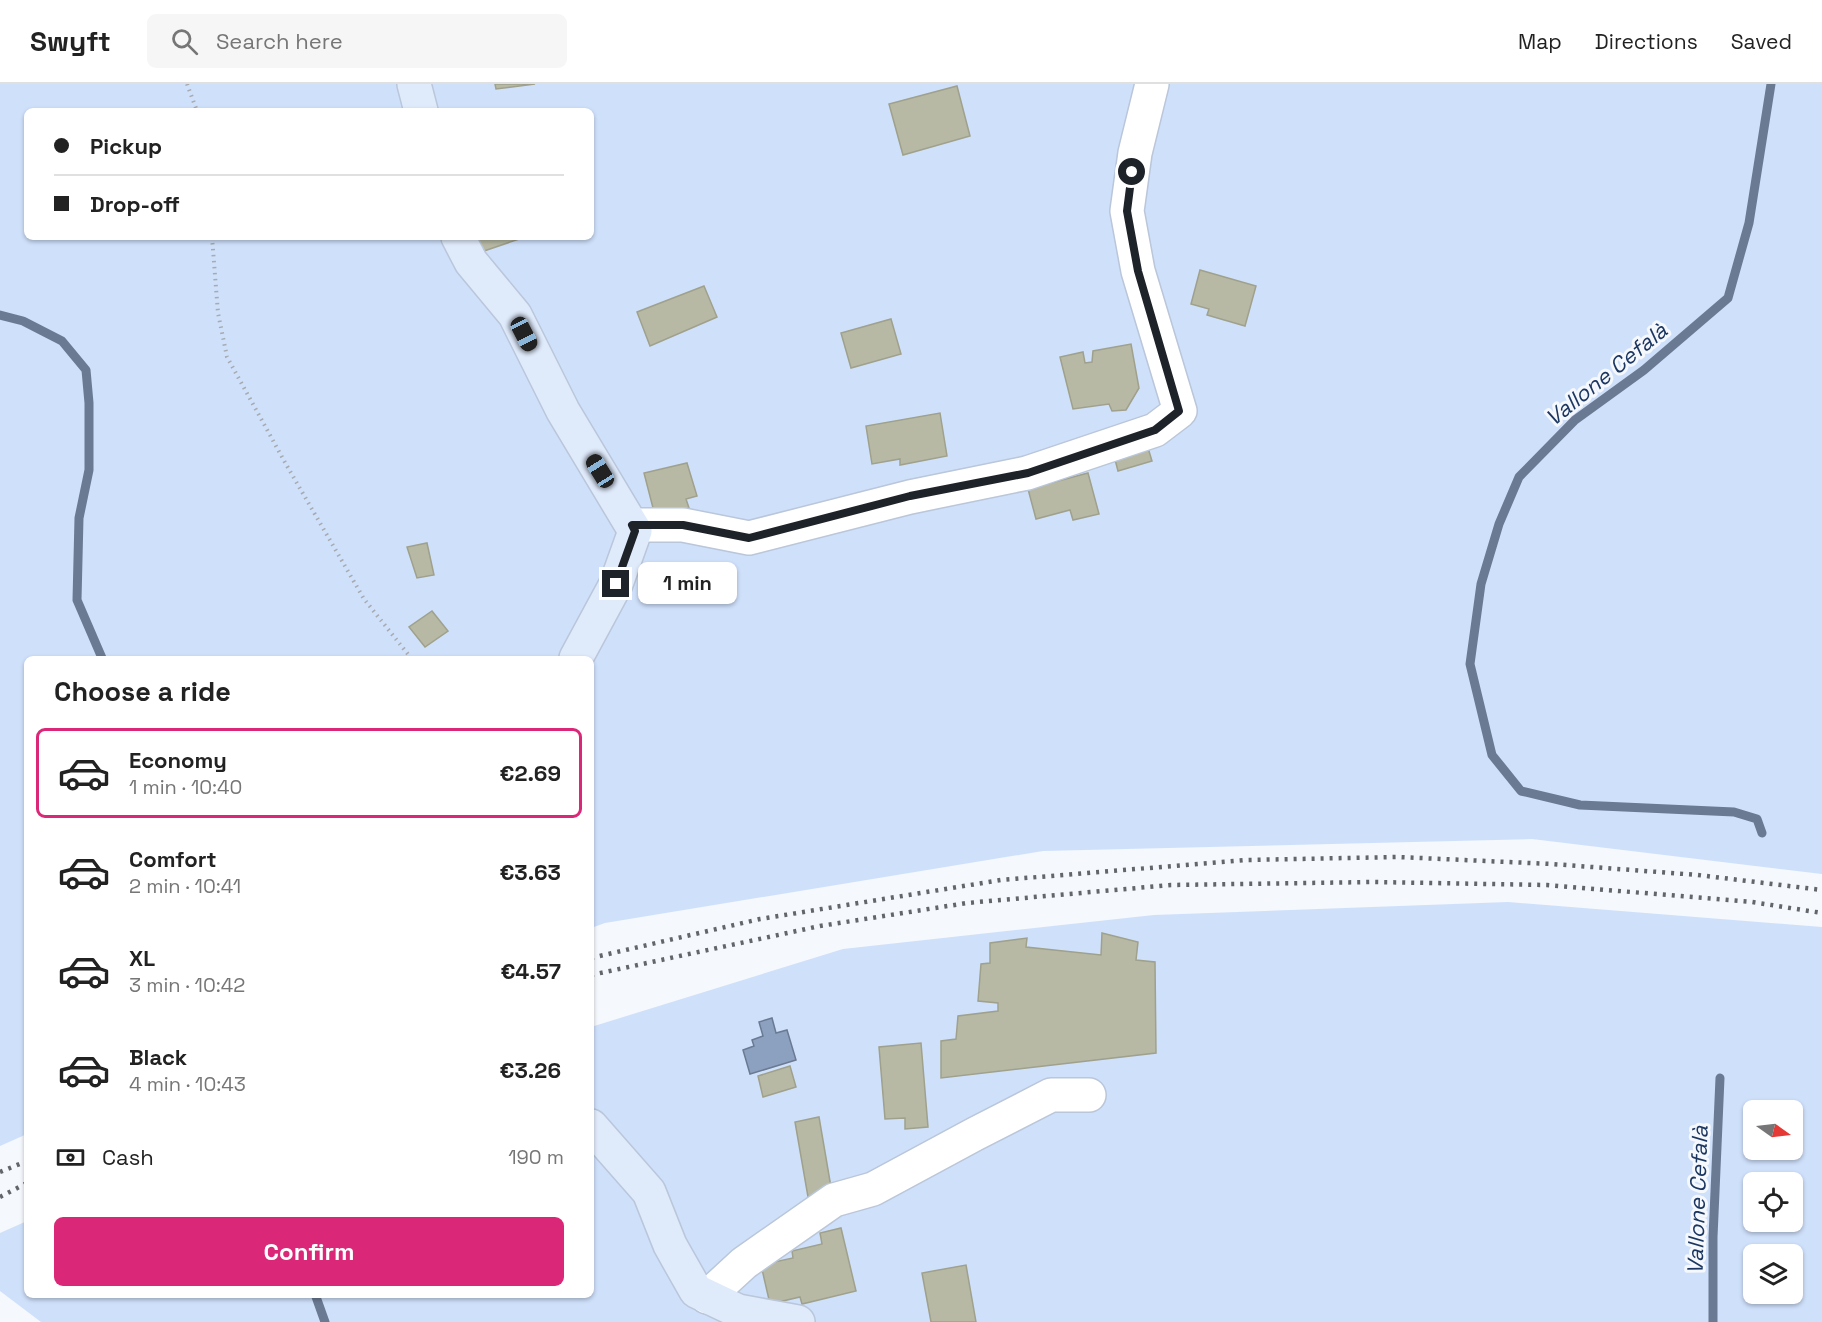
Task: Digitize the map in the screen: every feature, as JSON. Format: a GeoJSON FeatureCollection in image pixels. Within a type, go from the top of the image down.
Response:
{"type":"FeatureCollection","features":[{"type":"Feature","properties":{"kind":"street"},"geometry":{"type":"LineString","coordinates":[[414,84],[420,108]]}},
{"type":"Feature","properties":{"kind":"street"},"geometry":{"type":"LineString","coordinates":[[632,525],[683,525],[749,538],[910,496],[1028,473],[1155,430],[1179,411],[1138,271],[1127,211],[1136,153],[1152,84]]}},
{"type":"Feature","properties":{"kind":"street"},"geometry":{"type":"LineString","coordinates":[[460,240],[471,262],[514,315],[563,411],[635,531],[616,584],[577,656]]}},
{"type":"Feature","properties":{"kind":"street"},"geometry":{"type":"LineString","coordinates":[[707,1297],[744,1263],[834,1200],[873,1189],[1051,1095],[1089,1095]]}},
{"type":"Feature","properties":{"kind":"street"},"geometry":{"type":"LineString","coordinates":[[594,1129],[648,1192],[670,1245],[696,1291],[738,1311],[798,1322]]}},
{"type":"Feature","properties":{"kind":"path"},"geometry":{"type":"LineString","coordinates":[[187,84],[196,108]]}},
{"type":"Feature","properties":{"kind":"path"},"geometry":{"type":"LineString","coordinates":[[212,240],[218,313],[227,357],[286,466],[364,599],[409,656]]}},
{"type":"Feature","properties":{"kind":"shaded area"},"geometry":{"type":"Polygon","coordinates":[[[0,84],[1822,84],[1822,874],[1532,839],[1043,851],[605,923],[594,927],[594,656],[24,656],[24,1135],[0,1146],[0,84]]]}},
{"type":"Feature","properties":{"kind":"shaded area"},"geometry":{"type":"Polygon","coordinates":[[[1508,902],[1822,927],[1822,1322],[41,1322],[0,1291],[0,1233],[24,1222],[24,1298],[594,1298],[594,1026],[843,949],[1154,915],[1508,902]]]}},
{"type":"Feature","properties":{"kind":"shaded area"},"geometry":{"type":"Polygon","coordinates":[[[772,1018],[776,1033],[787,1030],[796,1060],[750,1074],[743,1050],[754,1046],[752,1040],[763,1036],[759,1022],[772,1018]]]}},
{"type":"Feature","properties":{"kind":"building"},"geometry":{"type":"Polygon","coordinates":[[[495,84],[535,84],[496,89],[495,84]]]}},
{"type":"Feature","properties":{"kind":"building"},"geometry":{"type":"Polygon","coordinates":[[[957,86],[970,136],[903,155],[889,104],[957,86]]]}},
{"type":"Feature","properties":{"kind":"building"},"geometry":{"type":"Polygon","coordinates":[[[478,240],[516,240],[484,251],[478,240]]]}},
{"type":"Feature","properties":{"kind":"building"},"geometry":{"type":"Polygon","coordinates":[[[1200,270],[1256,286],[1245,326],[1207,315],[1209,309],[1191,304],[1200,270]]]}},
{"type":"Feature","properties":{"kind":"building"},"geometry":{"type":"Polygon","coordinates":[[[704,286],[717,317],[650,346],[637,312],[704,286]]]}},
{"type":"Feature","properties":{"kind":"building"},"geometry":{"type":"Polygon","coordinates":[[[891,319],[901,354],[851,368],[841,333],[891,319]]]}},
{"type":"Feature","properties":{"kind":"building"},"geometry":{"type":"Polygon","coordinates":[[[1131,344],[1139,388],[1126,410],[1112,411],[1109,404],[1073,409],[1060,357],[1083,352],[1085,363],[1092,362],[1093,351],[1131,344]]]}},
{"type":"Feature","properties":{"kind":"building"},"geometry":{"type":"Polygon","coordinates":[[[940,413],[947,456],[900,465],[900,459],[872,464],[866,426],[940,413]]]}},
{"type":"Feature","properties":{"kind":"building"},"geometry":{"type":"Polygon","coordinates":[[[1145,438],[1152,461],[1118,471],[1112,448],[1145,438]]]}},
{"type":"Feature","properties":{"kind":"building"},"geometry":{"type":"Polygon","coordinates":[[[687,463],[697,496],[686,499],[689,508],[668,514],[653,508],[644,473],[687,463]]]}},
{"type":"Feature","properties":{"kind":"building"},"geometry":{"type":"Polygon","coordinates":[[[1088,473],[1099,514],[1073,520],[1070,510],[1036,519],[1028,489],[1088,473]]]}},
{"type":"Feature","properties":{"kind":"building"},"geometry":{"type":"Polygon","coordinates":[[[427,543],[434,575],[417,578],[407,547],[427,543]]]}},
{"type":"Feature","properties":{"kind":"building"},"geometry":{"type":"Polygon","coordinates":[[[432,611],[448,631],[425,647],[409,627],[432,611]]]}},
{"type":"Feature","properties":{"kind":"building"},"geometry":{"type":"Polygon","coordinates":[[[1102,933],[1138,942],[1136,960],[1155,962],[1156,1053],[941,1078],[941,1041],[956,1039],[958,1016],[998,1011],[998,1003],[978,1001],[981,964],[990,963],[990,943],[1027,938],[1026,947],[1101,955],[1102,933]]]}},
{"type":"Feature","properties":{"kind":"building"},"geometry":{"type":"Polygon","coordinates":[[[921,1043],[928,1127],[905,1129],[905,1118],[885,1119],[879,1047],[921,1043]]]}},
{"type":"Feature","properties":{"kind":"building"},"geometry":{"type":"Polygon","coordinates":[[[790,1066],[796,1087],[763,1097],[758,1076],[790,1066]]]}},
{"type":"Feature","properties":{"kind":"building"},"geometry":{"type":"Polygon","coordinates":[[[819,1117],[832,1193],[808,1197],[795,1122],[819,1117]]]}},
{"type":"Feature","properties":{"kind":"building"},"geometry":{"type":"Polygon","coordinates":[[[841,1228],[856,1291],[802,1304],[800,1297],[770,1304],[761,1265],[793,1258],[792,1251],[822,1244],[820,1233],[841,1228]]]}},
{"type":"Feature","properties":{"kind":"building"},"geometry":{"type":"Polygon","coordinates":[[[966,1265],[976,1322],[931,1322],[922,1273],[966,1265]]]}},
{"type":"Feature","properties":{"kind":"waterway","name":"Vallone Cefalà"},"geometry":{"type":"LineString","coordinates":[[1762,833],[1757,819],[1734,812],[1580,805],[1521,791],[1492,755],[1470,664],[1481,584],[1499,524],[1519,477],[1575,420],[1644,370],[1728,298],[1749,223],[1771,84]]}},
{"type":"Feature","properties":{"kind":"waterway"},"geometry":{"type":"LineString","coordinates":[[0,315],[23,321],[62,341],[86,370],[89,403],[89,470],[79,518],[77,600],[101,656]]}},
{"type":"Feature","properties":{"kind":"waterway","name":"Vallone Cefalà"},"geometry":{"type":"LineString","coordinates":[[1713,1322],[1713,1237],[1720,1078]]}},
{"type":"Feature","properties":{"kind":"waterway"},"geometry":{"type":"LineString","coordinates":[[316,1298],[325,1322]]}},
{"type":"Feature","properties":{"kind":"railway"},"geometry":{"type":"LineString","coordinates":[[594,957],[760,919],[1001,880],[1247,860],[1398,857],[1552,864],[1698,875],[1822,890]]}},
{"type":"Feature","properties":{"kind":"railway"},"geometry":{"type":"LineString","coordinates":[[594,974],[820,926],[967,903],[1171,885],[1374,882],[1547,885],[1752,902],[1822,913]]}},
{"type":"Feature","properties":{"kind":"railway"},"geometry":{"type":"LineString","coordinates":[[0,1172],[24,1162]]}},
{"type":"Feature","properties":{"kind":"railway"},"geometry":{"type":"LineString","coordinates":[[0,1197],[24,1185]]}},
{"type":"Feature","properties":{"kind":"route"},"geometry":{"type":"LineString","coordinates":[[616,584],[635,531],[632,525],[683,525],[749,538],[910,496],[1028,473],[1155,430],[1179,411],[1138,271],[1127,211],[1132,172]]}}]}
